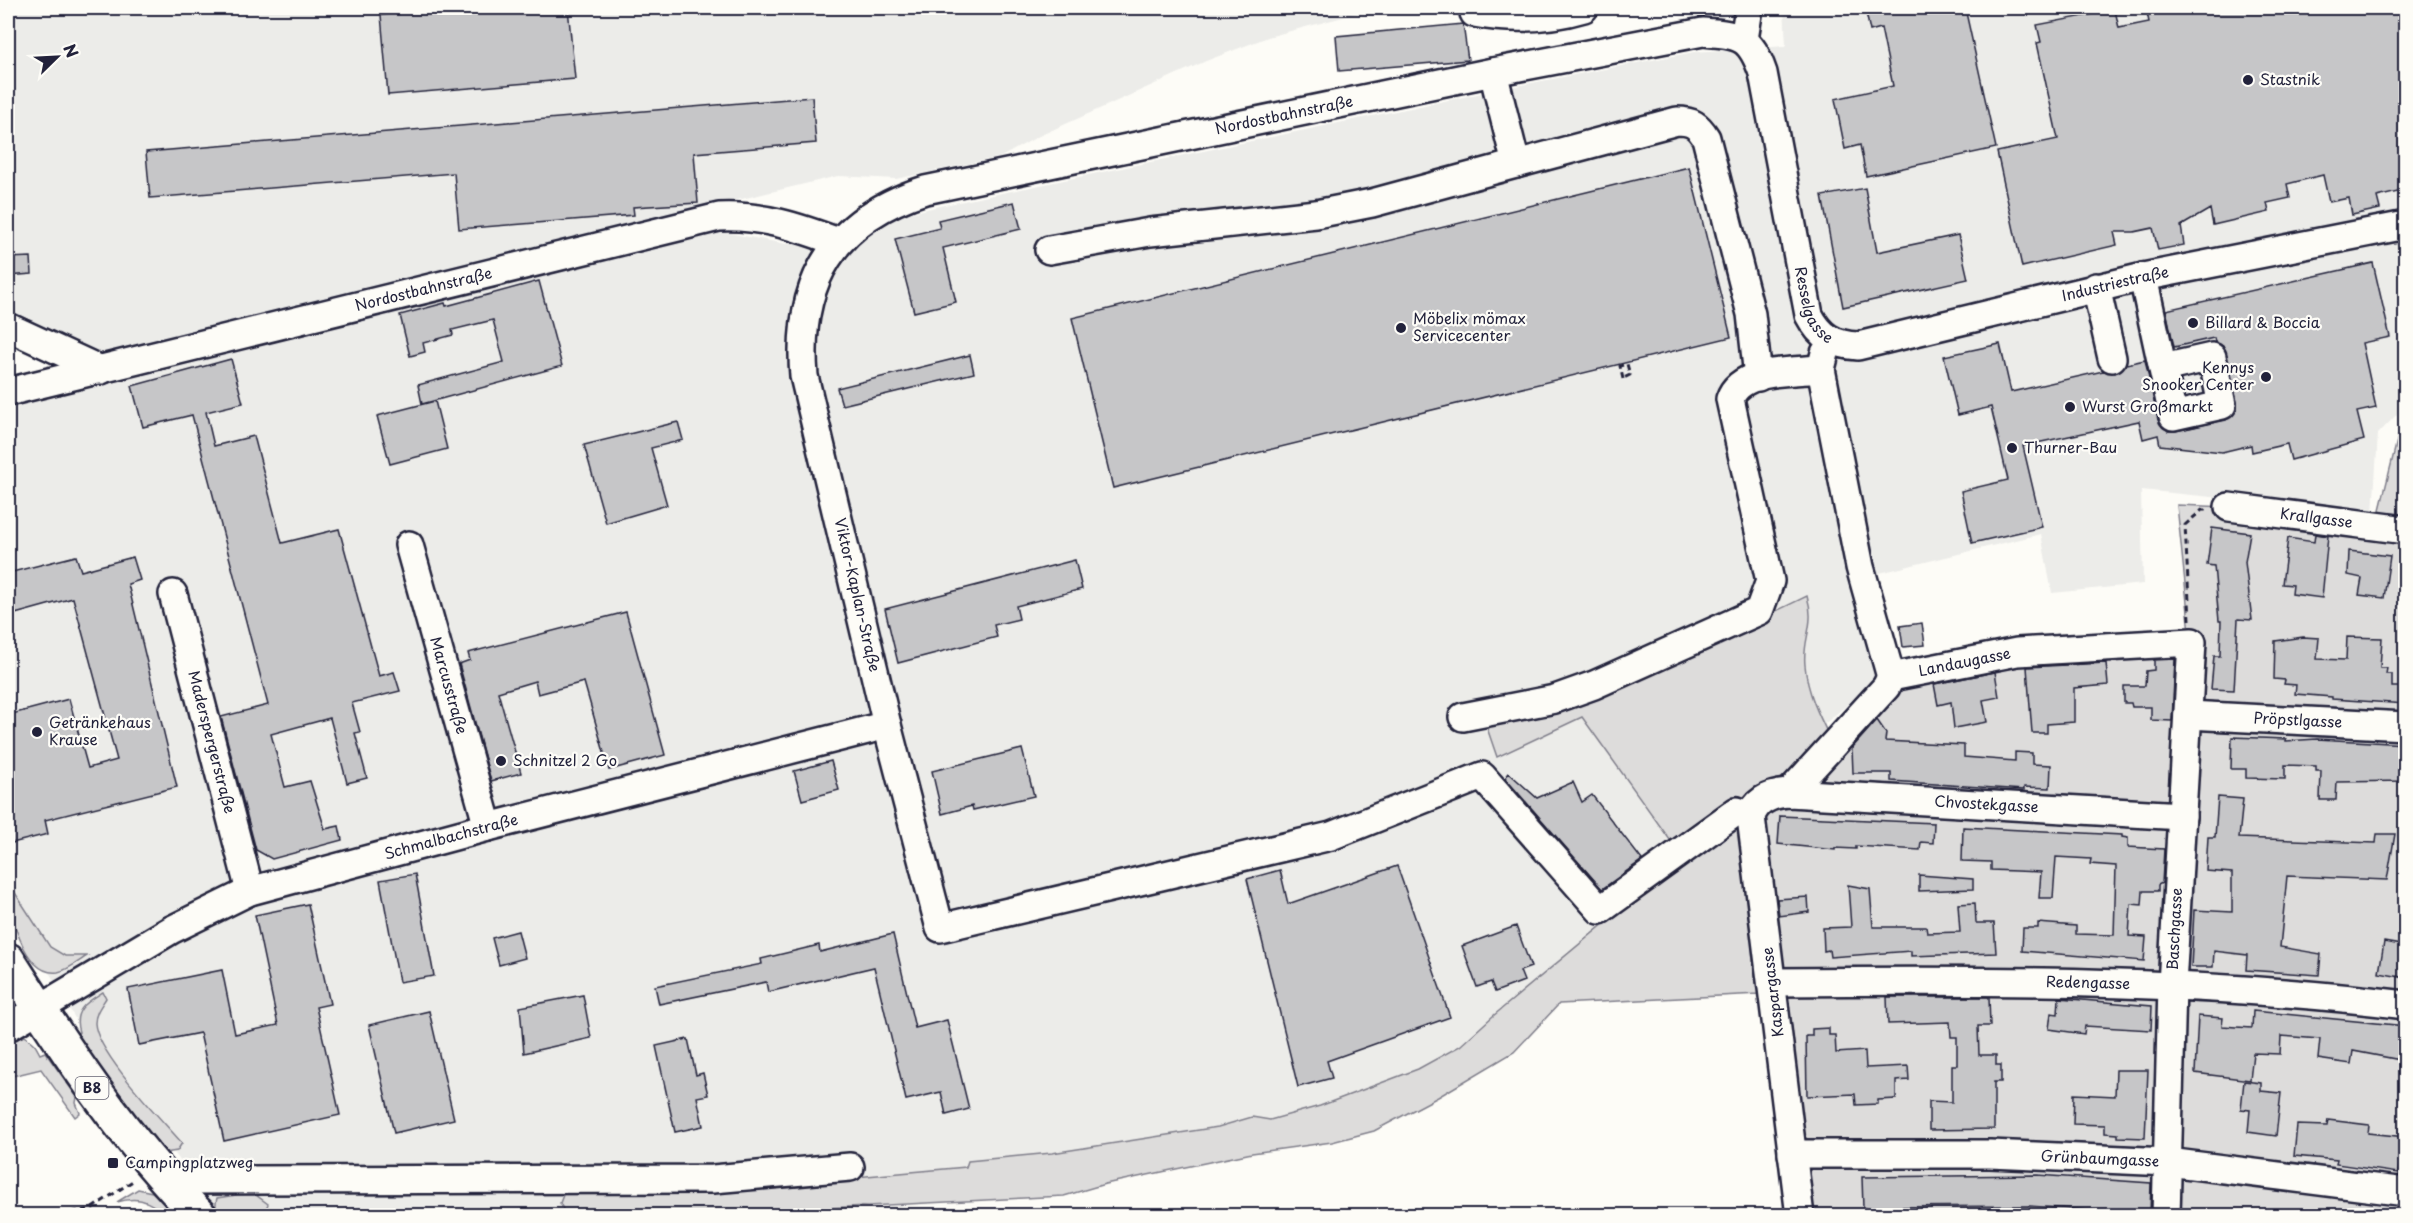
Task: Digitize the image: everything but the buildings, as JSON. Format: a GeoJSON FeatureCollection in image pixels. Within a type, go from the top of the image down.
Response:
{"type":"FeatureCollection","features":[{"type":"Feature","properties":{"kind":"main road","name":"B8"},"geometry":{"type":"LineString","coordinates":[[8,960],[106,1109],[161,1176],[200,1215]]}},
{"type":"Feature","properties":{"kind":"street"},"geometry":{"type":"LineString","coordinates":[[1474,14],[1509,19],[1563,14],[1584,8]]}},
{"type":"Feature","properties":{"kind":"street"},"geometry":{"type":"LineString","coordinates":[[1744,39],[1749,8]]}},
{"type":"Feature","properties":{"kind":"street","name":"Nordostbahnstraße"},"geometry":{"type":"LineString","coordinates":[[8,392],[719,217],[740,216],[783,222],[831,252],[860,220],[883,206],[925,190],[1493,72],[1703,32],[1744,39]]}},
{"type":"Feature","properties":{"kind":"street","name":"Resselgasse"},"geometry":{"type":"LineString","coordinates":[[1744,39],[1757,54],[1763,74],[1809,315],[1817,330],[1829,340],[1821,369],[1860,567],[1891,677]]}},
{"type":"Feature","properties":{"kind":"street"},"geometry":{"type":"LineString","coordinates":[[1493,72],[1516,164]]}},
{"type":"Feature","properties":{"kind":"street"},"geometry":{"type":"LineString","coordinates":[[1049,250],[1150,232],[1316,214],[1372,203],[1677,121],[1689,121],[1699,126],[1706,138],[1751,314],[1758,377]]}},
{"type":"Feature","properties":{"kind":"street","name":"Industriestraße"},"geometry":{"type":"LineString","coordinates":[[1829,340],[1842,345],[1858,346],[2143,277],[2406,225]]}},
{"type":"Feature","properties":{"kind":"street","name":"Viktor-Kaplan-Straße"},"geometry":{"type":"LineString","coordinates":[[831,252],[803,327],[804,376],[887,724],[940,928],[1331,836],[1482,776],[1541,840],[1600,910],[1737,811],[1751,817]]}},
{"type":"Feature","properties":{"kind":"street"},"geometry":{"type":"LineString","coordinates":[[2143,277],[2163,368]]}},
{"type":"Feature","properties":{"kind":"street"},"geometry":{"type":"LineString","coordinates":[[2096,288],[2112,358]]}},
{"type":"Feature","properties":{"kind":"street"},"geometry":{"type":"LineString","coordinates":[[8,327],[101,370]]}},
{"type":"Feature","properties":{"kind":"street"},"geometry":{"type":"LineString","coordinates":[[1463,717],[1555,699],[1594,685],[1759,611],[1770,581],[1730,399],[1737,385],[1758,377],[1821,369]]}},
{"type":"Feature","properties":{"kind":"street","name":"Krallgasse"},"geometry":{"type":"LineString","coordinates":[[2229,507],[2406,530]]}},
{"type":"Feature","properties":{"kind":"street","name":"Marcusstraße"},"geometry":{"type":"LineString","coordinates":[[409,545],[488,827]]}},
{"type":"Feature","properties":{"kind":"street","name":"Maderspergerstraße"},"geometry":{"type":"LineString","coordinates":[[173,594],[250,891]]}},
{"type":"Feature","properties":{"kind":"street","name":"Landaugasse"},"geometry":{"type":"LineString","coordinates":[[1891,677],[2017,652],[2192,642]]}},
{"type":"Feature","properties":{"kind":"street","name":"Baschgasse"},"geometry":{"type":"LineString","coordinates":[[2166,1215],[2172,985],[2192,642]]}},
{"type":"Feature","properties":{"kind":"street"},"geometry":{"type":"LineString","coordinates":[[1751,817],[1753,810],[1768,797],[1790,794],[1886,687],[1891,677]]}},
{"type":"Feature","properties":{"kind":"street","name":"Pröpstlgasse"},"geometry":{"type":"LineString","coordinates":[[2188,715],[2406,726]]}},
{"type":"Feature","properties":{"kind":"street","name":"Schmalbachstraße"},"geometry":{"type":"LineString","coordinates":[[38,1008],[171,930],[250,891],[887,724]]}},
{"type":"Feature","properties":{"kind":"street","name":"Chvostekgasse"},"geometry":{"type":"LineString","coordinates":[[1790,794],[2182,816]]}},
{"type":"Feature","properties":{"kind":"street","name":"Kaspargasse"},"geometry":{"type":"LineString","coordinates":[[1751,817],[1800,1215]]}},
{"type":"Feature","properties":{"kind":"street","name":"Redengasse"},"geometry":{"type":"LineString","coordinates":[[1772,982],[2028,980],[2172,985],[2351,998],[2406,1005]]}},
{"type":"Feature","properties":{"kind":"street"},"geometry":{"type":"LineString","coordinates":[[8,1027],[38,1008]]}},
{"type":"Feature","properties":{"kind":"street","name":"Grünbaumgasse"},"geometry":{"type":"LineString","coordinates":[[1792,1154],[1990,1154],[2168,1162],[2406,1192]]}},
{"type":"Feature","properties":{"kind":"street"},"geometry":{"type":"LineString","coordinates":[[161,1176],[185,1180],[713,1179],[850,1167]]}},
{"type":"Feature","properties":{"kind":"path"},"geometry":{"type":"LineString","coordinates":[[1621,364],[1623,371],[1624,378],[1630,375],[1627,364],[1620,366],[1623,379]]}},
{"type":"Feature","properties":{"kind":"path"},"geometry":{"type":"LineString","coordinates":[[2192,642],[2185,525],[2202,510],[2229,507]]}},
{"type":"Feature","properties":{"kind":"path"},"geometry":{"type":"LineString","coordinates":[[51,1215],[90,1209],[126,1187],[161,1176]]}},
{"type":"Feature","properties":{"kind":"shaded area"},"geometry":{"type":"Polygon","coordinates":[[[8,8],[1377,8],[1268,37],[1206,61],[1039,136],[1001,157],[896,179],[838,176],[565,241],[106,358],[8,319],[8,8]]]}},
{"type":"Feature","properties":{"kind":"shaded area"},"geometry":{"type":"Polygon","coordinates":[[[1784,8],[2401,8],[2405,10],[2406,204],[2397,206],[2405,406],[2378,434],[2373,513],[2141,490],[2143,584],[2052,593],[2041,534],[1855,579],[1877,679],[1679,849],[1687,864],[1493,1016],[1460,1046],[1418,1069],[1320,1106],[1270,1120],[1252,1117],[1218,1127],[1052,1153],[968,1161],[966,1167],[560,1203],[566,1215],[263,1215],[268,1204],[236,1195],[222,1195],[217,1198],[215,1206],[86,1038],[44,963],[8,909],[8,405],[132,378],[723,232],[786,244],[935,207],[1516,86],[1694,52],[1786,46],[1784,8]]]}},
{"type":"Feature","properties":{"kind":"shaded area"},"geometry":{"type":"Polygon","coordinates":[[[2405,415],[2405,1215],[1800,1215],[1753,810],[1891,677],[2191,642],[2177,505],[2230,507],[2376,526],[2405,415]]]}},
{"type":"Feature","properties":{"kind":"shaded area"},"geometry":{"type":"Polygon","coordinates":[[[1807,596],[1810,624],[1805,647],[1806,675],[1814,704],[1831,740],[1750,802],[1744,828],[1754,974],[1759,994],[1559,1004],[1514,1052],[1438,1097],[1374,1131],[1332,1142],[1252,1153],[1105,1184],[1064,1196],[671,1216],[566,1215],[560,1203],[566,1187],[789,1183],[966,1167],[968,1161],[1052,1153],[1218,1127],[1252,1117],[1270,1120],[1320,1106],[1418,1069],[1460,1046],[1683,858],[1582,717],[1497,757],[1485,722],[1702,647],[1807,596]]]}},
{"type":"Feature","properties":{"kind":"shaded area"},"geometry":{"type":"Polygon","coordinates":[[[8,882],[50,947],[65,956],[87,956],[58,972],[46,971],[35,964],[19,938],[14,923],[8,882]]]}},
{"type":"Feature","properties":{"kind":"shaded area"},"geometry":{"type":"Polygon","coordinates":[[[103,992],[106,998],[95,1019],[98,1035],[106,1051],[131,1085],[182,1143],[177,1151],[165,1153],[161,1149],[75,1034],[79,1032],[77,1024],[79,1012],[103,992]]]}},
{"type":"Feature","properties":{"kind":"shaded area"},"geometry":{"type":"Polygon","coordinates":[[[25,1036],[35,1045],[40,1054],[45,1052],[77,1097],[76,1103],[80,1113],[75,1117],[41,1069],[8,1077],[8,1042],[25,1036]]]}},
{"type":"Feature","properties":{"kind":"shaded area"},"geometry":{"type":"Polygon","coordinates":[[[245,1187],[268,1204],[263,1216],[221,1215],[216,1207],[217,1198],[236,1195],[245,1187]]]}},
{"type":"Feature","properties":{"kind":"shaded area"},"geometry":{"type":"Polygon","coordinates":[[[138,1189],[152,1192],[178,1215],[163,1212],[138,1200],[117,1202],[138,1189]]]}},
{"type":"Feature","properties":{"kind":"place","name":"Stastnik"},"geometry":{"type":"Point","coordinates":[2248,80]}},
{"type":"Feature","properties":{"kind":"place","name":"Billard & Boccia"},"geometry":{"type":"Point","coordinates":[2193,323]}},
{"type":"Feature","properties":{"kind":"place","name":"Möbelix mömax Servicecenter"},"geometry":{"type":"Point","coordinates":[1401,328]}},
{"type":"Feature","properties":{"kind":"place","name":"Kennys Snooker Center"},"geometry":{"type":"Point","coordinates":[2266,377]}},
{"type":"Feature","properties":{"kind":"place","name":"Wurst Großmarkt"},"geometry":{"type":"Point","coordinates":[2070,407]}},
{"type":"Feature","properties":{"kind":"place","name":"Thurner-Bau"},"geometry":{"type":"Point","coordinates":[2012,448]}},
{"type":"Feature","properties":{"kind":"place","name":"Getränkehaus Krause"},"geometry":{"type":"Point","coordinates":[37,732]}},
{"type":"Feature","properties":{"kind":"place","name":"Schnitzel 2 Go"},"geometry":{"type":"Point","coordinates":[501,761]}},
{"type":"Feature","properties":{"kind":"place","name":"Campingplatzweg"},"geometry":{"type":"Point","coordinates":[113,1163]}}]}
